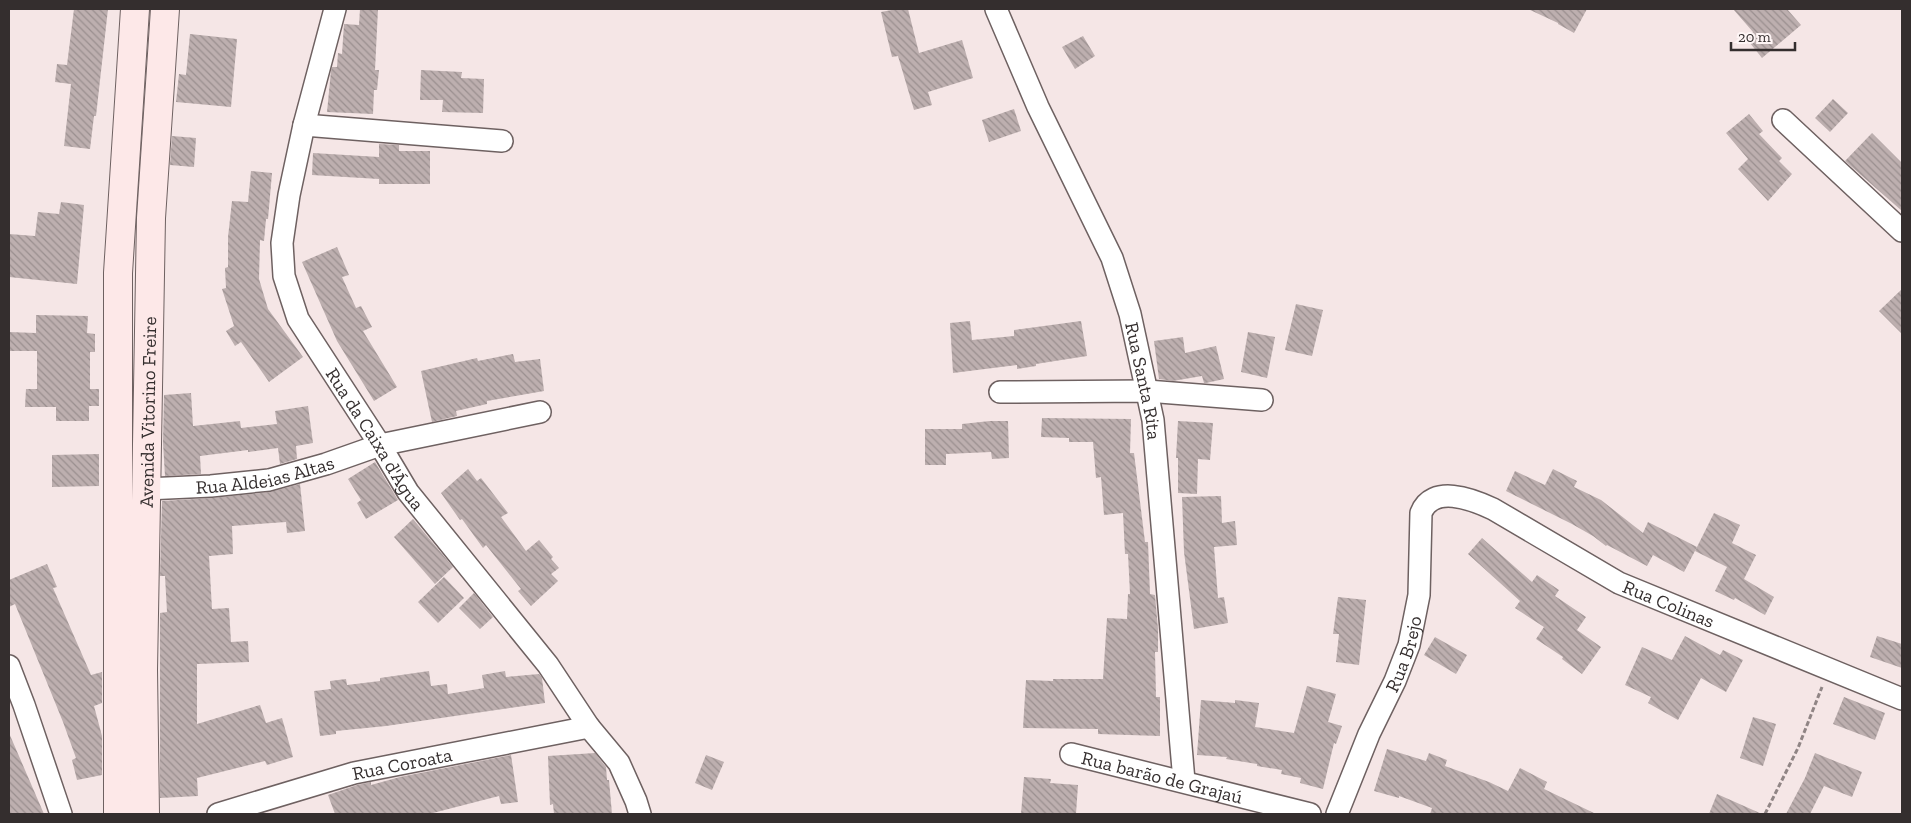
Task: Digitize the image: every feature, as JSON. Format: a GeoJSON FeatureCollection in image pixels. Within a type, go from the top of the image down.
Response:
{"type":"FeatureCollection","features":[{"type":"Feature","properties":{"kind":"street","name":"Avenida Vitorino Freire"},"geometry":{"type":"LineString","coordinates":[[118,814],[118,273],[135,9]]}},
{"type":"Feature","properties":{"kind":"street","name":"Avenida Vitorino Freire"},"geometry":{"type":"LineString","coordinates":[[145,814],[143,670],[151,218],[165,9]]}},
{"type":"Feature","properties":{"kind":"street","name":"Rua da Caixa d'Água"},"geometry":{"type":"LineString","coordinates":[[335,9],[304,125],[289,195],[282,243],[284,276],[298,319],[380,445],[408,492],[548,665],[589,727],[619,763],[640,814]]}},
{"type":"Feature","properties":{"kind":"street","name":"Rua Santa Rita"},"geometry":{"type":"LineString","coordinates":[[996,9],[1038,107],[1112,258],[1130,314],[1148,391],[1155,440],[1184,781]]}},
{"type":"Feature","properties":{"kind":"street"},"geometry":{"type":"LineString","coordinates":[[1783,120],[1902,231]]}},
{"type":"Feature","properties":{"kind":"street"},"geometry":{"type":"LineString","coordinates":[[304,125],[502,141]]}},
{"type":"Feature","properties":{"kind":"street"},"geometry":{"type":"LineString","coordinates":[[1000,392],[1148,391],[1262,400]]}},
{"type":"Feature","properties":{"kind":"street","name":"Rua Aldeias Altas"},"geometry":{"type":"LineString","coordinates":[[146,489],[211,486],[270,480],[326,464],[380,445],[540,412]]}},
{"type":"Feature","properties":{"kind":"street","name":"Rua Colinas"},"geometry":{"type":"LineString","coordinates":[[1442,496],[1477,502],[1493,508],[1618,583],[1902,699]]}},
{"type":"Feature","properties":{"kind":"street","name":"Rua Brejo"},"geometry":{"type":"LineString","coordinates":[[1337,814],[1369,734],[1395,681],[1409,645],[1419,595],[1421,513],[1424,505],[1433,498],[1442,496]]}},
{"type":"Feature","properties":{"kind":"street"},"geometry":{"type":"LineString","coordinates":[[9,666],[61,814]]}},
{"type":"Feature","properties":{"kind":"street","name":"Rua Coroata"},"geometry":{"type":"LineString","coordinates":[[218,814],[354,773],[589,727]]}},
{"type":"Feature","properties":{"kind":"street","name":"Rua barão de Grajaú"},"geometry":{"type":"LineString","coordinates":[[1071,754],[1310,814]]}},
{"type":"Feature","properties":{"kind":"path"},"geometry":{"type":"LineString","coordinates":[[1765,814],[1798,748],[1829,670]]}},
{"type":"Feature","properties":{"kind":"building"},"geometry":{"type":"Polygon","coordinates":[[[74,9],[108,9],[96,116],[94,116],[90,149],[64,146],[71,84],[55,82],[57,64],[67,65],[74,9]]]}},
{"type":"Feature","properties":{"kind":"building"},"geometry":{"type":"Polygon","coordinates":[[[360,9],[378,9],[375,70],[379,70],[377,90],[374,90],[373,114],[327,112],[331,71],[332,67],[337,67],[338,53],[342,54],[344,24],[359,25],[360,9]]]}},
{"type":"Feature","properties":{"kind":"building"},"geometry":{"type":"Polygon","coordinates":[[[908,9],[919,53],[962,40],[973,78],[928,92],[932,105],[914,110],[898,56],[892,57],[881,12],[908,9]]]}},
{"type":"Feature","properties":{"kind":"building"},"geometry":{"type":"Polygon","coordinates":[[[1528,9],[1587,9],[1574,33],[1528,9]]]}},
{"type":"Feature","properties":{"kind":"building"},"geometry":{"type":"Polygon","coordinates":[[[1733,9],[1787,9],[1801,25],[1762,58],[1746,38],[1753,32],[1733,9]]]}},
{"type":"Feature","properties":{"kind":"building"},"geometry":{"type":"Polygon","coordinates":[[[190,34],[237,39],[231,107],[176,102],[179,74],[186,75],[190,34]]]}},
{"type":"Feature","properties":{"kind":"building"},"geometry":{"type":"Polygon","coordinates":[[[1083,36],[1095,56],[1075,69],[1062,47],[1083,36]]]}},
{"type":"Feature","properties":{"kind":"building"},"geometry":{"type":"Polygon","coordinates":[[[421,70],[462,72],[461,78],[484,79],[483,113],[442,112],[443,100],[420,100],[421,70]]]}},
{"type":"Feature","properties":{"kind":"building"},"geometry":{"type":"Polygon","coordinates":[[[1833,99],[1848,113],[1830,132],[1815,118],[1833,99]]]}},
{"type":"Feature","properties":{"kind":"building"},"geometry":{"type":"Polygon","coordinates":[[[1014,109],[1021,131],[989,142],[982,120],[1014,109]]]}},
{"type":"Feature","properties":{"kind":"building"},"geometry":{"type":"Polygon","coordinates":[[[1749,114],[1763,131],[1759,134],[1782,158],[1779,161],[1792,174],[1768,201],[1738,169],[1748,159],[1726,133],[1749,114]]]}},
{"type":"Feature","properties":{"kind":"building"},"geometry":{"type":"Polygon","coordinates":[[[1872,133],[1902,163],[1902,211],[1845,161],[1872,133]]]}},
{"type":"Feature","properties":{"kind":"building"},"geometry":{"type":"Polygon","coordinates":[[[172,136],[196,138],[194,167],[170,165],[172,136]]]}},
{"type":"Feature","properties":{"kind":"building"},"geometry":{"type":"Polygon","coordinates":[[[379,144],[399,145],[399,151],[430,151],[430,184],[379,184],[379,179],[312,175],[313,153],[379,157],[379,144]]]}},
{"type":"Feature","properties":{"kind":"building"},"geometry":{"type":"Polygon","coordinates":[[[251,171],[272,173],[268,219],[266,219],[264,241],[260,240],[259,279],[268,309],[303,357],[269,382],[241,342],[235,346],[226,331],[234,326],[222,289],[226,288],[225,268],[228,267],[228,237],[232,201],[248,202],[251,171]]]}},
{"type":"Feature","properties":{"kind":"building"},"geometry":{"type":"Polygon","coordinates":[[[61,202],[84,205],[77,284],[9,277],[9,234],[35,236],[38,212],[59,214],[61,202]]]}},
{"type":"Feature","properties":{"kind":"building"},"geometry":{"type":"Polygon","coordinates":[[[337,247],[349,275],[342,277],[356,308],[361,306],[372,327],[363,331],[397,387],[374,401],[337,341],[302,262],[337,247]]]}},
{"type":"Feature","properties":{"kind":"building"},"geometry":{"type":"Polygon","coordinates":[[[1902,289],[1902,334],[1879,311],[1902,289]]]}},
{"type":"Feature","properties":{"kind":"building"},"geometry":{"type":"Polygon","coordinates":[[[1296,304],[1323,310],[1312,356],[1285,350],[1296,304]]]}},
{"type":"Feature","properties":{"kind":"building"},"geometry":{"type":"Polygon","coordinates":[[[36,315],[88,316],[87,333],[95,334],[95,352],[90,352],[90,389],[99,389],[99,406],[89,406],[89,421],[56,421],[56,407],[25,407],[26,389],[37,389],[37,351],[9,351],[9,332],[36,333],[36,315]]]}},
{"type":"Feature","properties":{"kind":"building"},"geometry":{"type":"Polygon","coordinates":[[[970,321],[972,340],[1014,336],[1014,330],[1081,321],[1087,356],[1017,369],[1017,365],[953,373],[950,323],[970,321]]]}},
{"type":"Feature","properties":{"kind":"building"},"geometry":{"type":"Polygon","coordinates":[[[1248,332],[1275,337],[1267,378],[1241,372],[1248,332]]]}},
{"type":"Feature","properties":{"kind":"building"},"geometry":{"type":"Polygon","coordinates":[[[1183,337],[1185,353],[1216,346],[1224,379],[1204,383],[1202,376],[1173,381],[1159,379],[1154,341],[1183,337]]]}},
{"type":"Feature","properties":{"kind":"building"},"geometry":{"type":"Polygon","coordinates":[[[513,354],[515,362],[540,359],[544,391],[487,401],[487,404],[456,411],[457,416],[432,422],[421,371],[477,358],[478,361],[513,354]]]}},
{"type":"Feature","properties":{"kind":"building"},"geometry":{"type":"Polygon","coordinates":[[[191,393],[193,426],[240,421],[241,428],[277,424],[275,411],[308,406],[313,443],[296,446],[297,459],[280,464],[278,448],[248,452],[248,450],[200,456],[201,474],[165,476],[163,443],[164,395],[191,393]]]}},
{"type":"Feature","properties":{"kind":"building"},"geometry":{"type":"Polygon","coordinates":[[[1042,418],[1131,419],[1130,453],[1134,453],[1145,542],[1148,542],[1150,594],[1155,595],[1158,629],[1158,652],[1155,652],[1156,697],[1160,697],[1160,736],[1098,734],[1098,729],[1023,728],[1026,680],[1103,679],[1107,618],[1127,619],[1128,594],[1130,594],[1128,554],[1125,554],[1123,513],[1104,515],[1101,477],[1096,478],[1093,442],[1069,442],[1069,438],[1041,437],[1042,418]]]}},
{"type":"Feature","properties":{"kind":"building"},"geometry":{"type":"Polygon","coordinates":[[[1008,421],[1009,458],[992,459],[991,452],[946,454],[946,465],[925,465],[925,429],[962,429],[962,424],[1008,421]]]}},
{"type":"Feature","properties":{"kind":"building"},"geometry":{"type":"Polygon","coordinates":[[[1178,421],[1213,423],[1210,460],[1198,459],[1197,494],[1178,493],[1178,458],[1176,458],[1178,421]]]}},
{"type":"Feature","properties":{"kind":"building"},"geometry":{"type":"Polygon","coordinates":[[[99,454],[99,486],[52,487],[52,455],[99,454]]]}},
{"type":"Feature","properties":{"kind":"building"},"geometry":{"type":"Polygon","coordinates":[[[375,462],[398,500],[366,519],[357,503],[361,500],[348,479],[375,462]]]}},
{"type":"Feature","properties":{"kind":"building"},"geometry":{"type":"Polygon","coordinates":[[[468,469],[477,481],[481,478],[508,513],[501,517],[526,551],[539,540],[553,557],[551,559],[559,568],[551,574],[558,581],[531,606],[518,591],[521,589],[486,545],[483,548],[441,493],[468,469]]]}},
{"type":"Feature","properties":{"kind":"building"},"geometry":{"type":"Polygon","coordinates":[[[1553,469],[1577,481],[1574,487],[1601,500],[1643,533],[1648,522],[1697,547],[1684,572],[1653,555],[1647,566],[1606,546],[1572,524],[1506,491],[1515,471],[1545,485],[1553,469]]]}},
{"type":"Feature","properties":{"kind":"building"},"geometry":{"type":"Polygon","coordinates":[[[300,484],[305,531],[287,533],[286,522],[232,526],[233,554],[209,556],[212,609],[229,608],[231,642],[248,641],[249,662],[197,664],[197,724],[260,705],[266,723],[282,718],[293,757],[267,765],[265,761],[197,778],[198,796],[160,798],[160,613],[167,612],[165,576],[160,576],[162,501],[270,492],[300,484]]]}},
{"type":"Feature","properties":{"kind":"building"},"geometry":{"type":"Polygon","coordinates":[[[1221,496],[1222,523],[1235,521],[1237,545],[1214,547],[1218,598],[1224,597],[1228,623],[1194,629],[1184,552],[1182,497],[1221,496]]]}},
{"type":"Feature","properties":{"kind":"building"},"geometry":{"type":"Polygon","coordinates":[[[1714,513],[1740,525],[1732,543],[1756,555],[1744,579],[1774,597],[1765,615],[1735,598],[1734,600],[1715,591],[1727,567],[1695,551],[1714,513]]]}},
{"type":"Feature","properties":{"kind":"building"},"geometry":{"type":"Polygon","coordinates":[[[413,519],[453,567],[435,584],[394,537],[413,519]]]}},
{"type":"Feature","properties":{"kind":"building"},"geometry":{"type":"Polygon","coordinates":[[[1482,538],[1532,582],[1537,575],[1559,590],[1555,596],[1586,617],[1577,630],[1601,647],[1582,674],[1562,659],[1563,657],[1536,639],[1544,627],[1515,608],[1520,601],[1468,554],[1482,538]]]}},
{"type":"Feature","properties":{"kind":"building"},"geometry":{"type":"Polygon","coordinates":[[[47,564],[57,587],[53,588],[91,675],[102,672],[102,703],[94,706],[102,736],[102,775],[77,780],[72,760],[76,758],[63,722],[15,604],[9,607],[9,580],[47,564]]]}},
{"type":"Feature","properties":{"kind":"building"},"geometry":{"type":"Polygon","coordinates":[[[444,577],[464,598],[438,623],[418,602],[444,577]]]}},
{"type":"Feature","properties":{"kind":"building"},"geometry":{"type":"Polygon","coordinates":[[[474,593],[493,617],[480,629],[459,608],[474,593]]]}},
{"type":"Feature","properties":{"kind":"building"},"geometry":{"type":"Polygon","coordinates":[[[1338,597],[1366,600],[1359,665],[1336,662],[1339,634],[1333,634],[1338,597]]]}},
{"type":"Feature","properties":{"kind":"building"},"geometry":{"type":"Polygon","coordinates":[[[1685,636],[1720,655],[1723,650],[1743,660],[1726,692],[1701,678],[1678,720],[1648,703],[1651,697],[1625,685],[1642,647],[1672,660],[1685,636]]]}},
{"type":"Feature","properties":{"kind":"building"},"geometry":{"type":"Polygon","coordinates":[[[1877,636],[1902,644],[1902,668],[1870,657],[1877,636]]]}},
{"type":"Feature","properties":{"kind":"building"},"geometry":{"type":"Polygon","coordinates":[[[1435,637],[1467,655],[1456,674],[1424,655],[1435,637]]]}},
{"type":"Feature","properties":{"kind":"building"},"geometry":{"type":"Polygon","coordinates":[[[429,671],[431,686],[447,684],[448,694],[484,688],[482,675],[505,671],[506,677],[539,674],[542,678],[545,703],[386,726],[336,731],[336,734],[320,736],[314,691],[331,689],[330,681],[346,679],[347,685],[380,681],[380,678],[429,671]]]}},
{"type":"Feature","properties":{"kind":"building"},"geometry":{"type":"Polygon","coordinates":[[[1307,686],[1336,694],[1328,722],[1342,726],[1336,744],[1334,743],[1323,789],[1300,783],[1301,778],[1281,774],[1282,770],[1226,759],[1227,757],[1197,755],[1201,700],[1235,703],[1235,700],[1259,703],[1255,727],[1294,733],[1307,686]]]}},
{"type":"Feature","properties":{"kind":"building"},"geometry":{"type":"Polygon","coordinates":[[[1844,697],[1885,713],[1875,740],[1833,724],[1844,697]]]}},
{"type":"Feature","properties":{"kind":"building"},"geometry":{"type":"Polygon","coordinates":[[[1753,717],[1776,724],[1763,766],[1740,758],[1753,717]]]}},
{"type":"Feature","properties":{"kind":"building"},"geometry":{"type":"Polygon","coordinates":[[[9,733],[44,814],[9,814],[9,733]]]}},
{"type":"Feature","properties":{"kind":"building"},"geometry":{"type":"Polygon","coordinates":[[[1387,749],[1426,761],[1429,753],[1447,760],[1445,766],[1508,791],[1520,768],[1547,782],[1544,789],[1596,814],[1430,814],[1432,808],[1399,796],[1399,798],[1374,791],[1387,749]]]}},
{"type":"Feature","properties":{"kind":"building"},"geometry":{"type":"Polygon","coordinates":[[[595,753],[606,767],[612,814],[554,814],[553,804],[550,805],[548,756],[595,753]]]}},
{"type":"Feature","properties":{"kind":"building"},"geometry":{"type":"Polygon","coordinates":[[[1815,753],[1862,772],[1852,797],[1824,786],[1810,814],[1786,814],[1805,778],[1815,753]]]}},
{"type":"Feature","properties":{"kind":"building"},"geometry":{"type":"Polygon","coordinates":[[[511,755],[518,802],[501,804],[499,796],[429,814],[335,814],[328,795],[357,785],[371,782],[371,785],[400,777],[511,755]]]}},
{"type":"Feature","properties":{"kind":"building"},"geometry":{"type":"Polygon","coordinates":[[[706,755],[724,762],[712,790],[695,783],[706,755]]]}},
{"type":"Feature","properties":{"kind":"building"},"geometry":{"type":"Polygon","coordinates":[[[1024,777],[1051,779],[1050,783],[1078,785],[1076,814],[1021,814],[1024,777]]]}},
{"type":"Feature","properties":{"kind":"building"},"geometry":{"type":"Polygon","coordinates":[[[1717,794],[1762,814],[1709,814],[1717,794]]]}}]}
